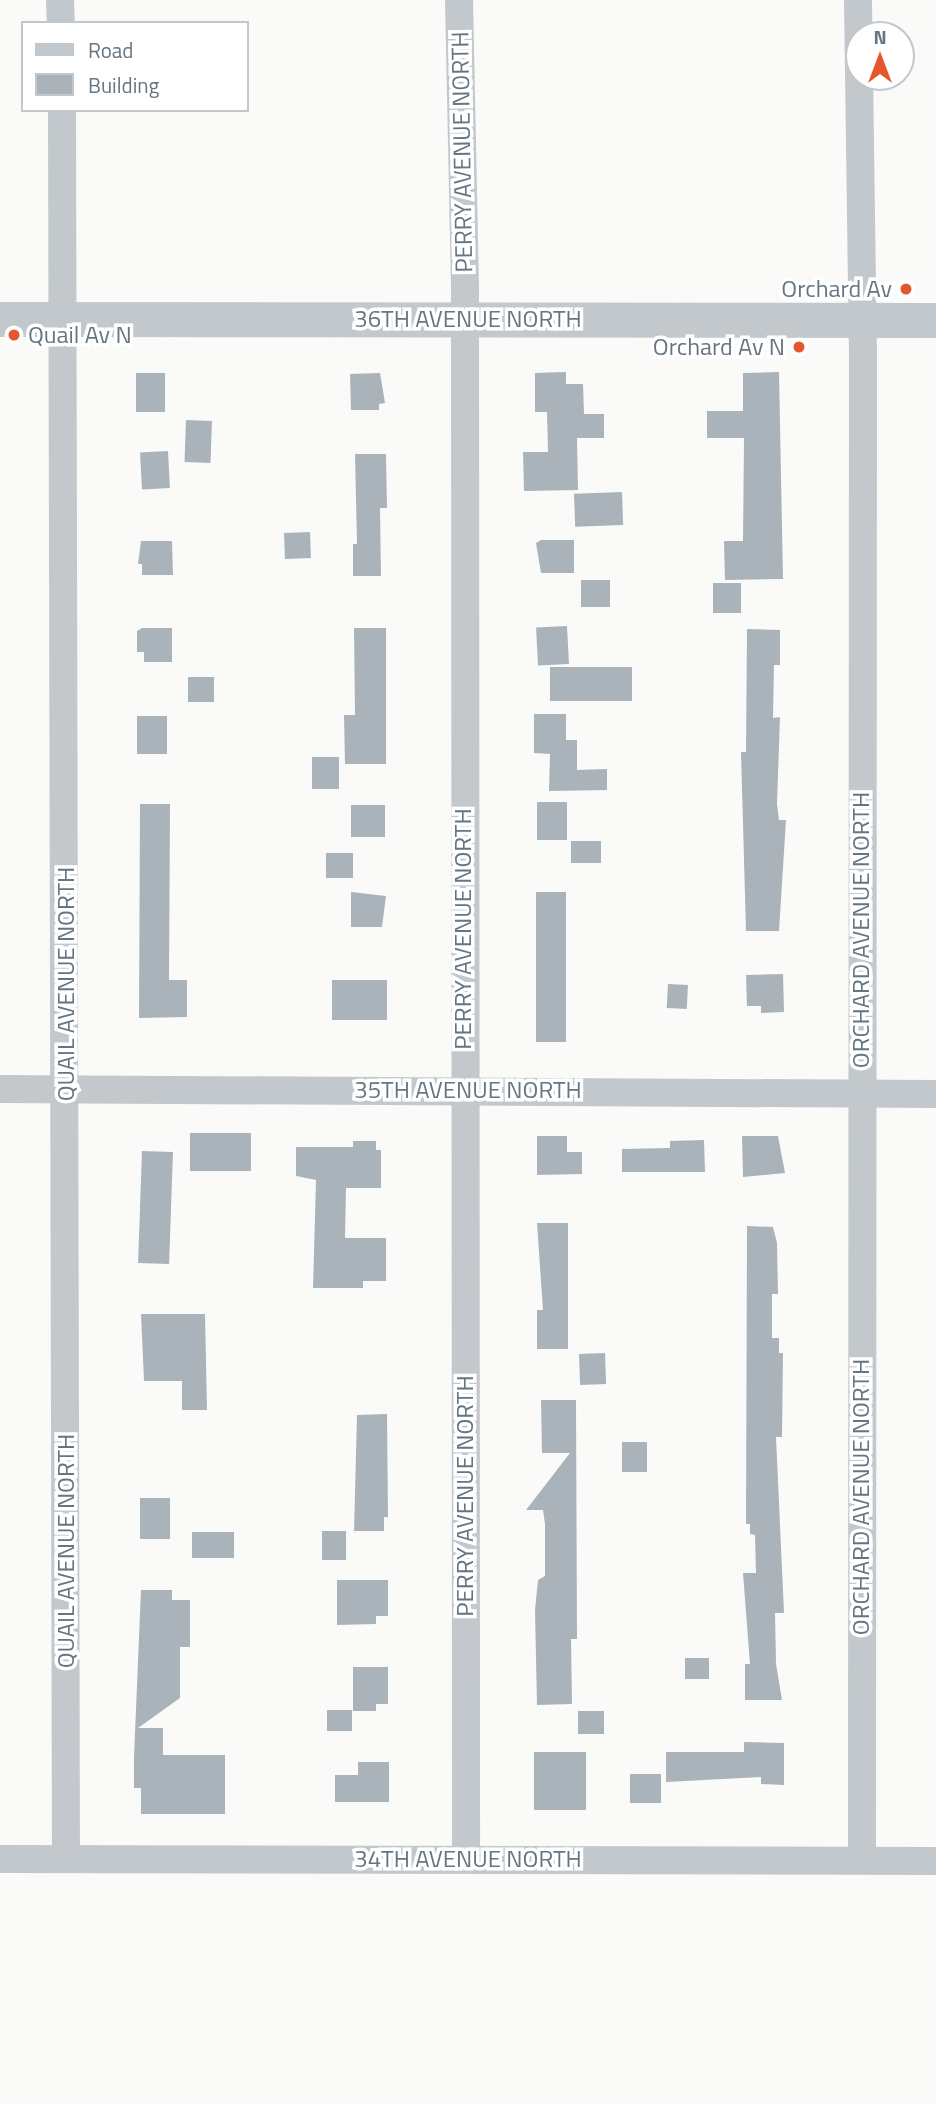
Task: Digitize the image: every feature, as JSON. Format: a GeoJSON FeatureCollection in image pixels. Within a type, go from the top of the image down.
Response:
{"type":"FeatureCollection","features":[{"type":"Feature","properties":{"kind":"street"},"geometry":{"type":"LineString","coordinates":[[60,0],[61,21]]}},
{"type":"Feature","properties":{"kind":"street","name":"PERRY AVENUE NORTH"},"geometry":{"type":"LineString","coordinates":[[459,0],[463,319],[466,1858]]}},
{"type":"Feature","properties":{"kind":"street","name":"ORCHARD AVENUE NORTH"},"geometry":{"type":"LineString","coordinates":[[858,0],[863,320],[860,1094],[862,1860]]}},
{"type":"Feature","properties":{"kind":"street","name":"QUAIL AVENUE NORTH"},"geometry":{"type":"LineString","coordinates":[[62,112],[65,319],[66,1858]]}},
{"type":"Feature","properties":{"kind":"street","name":"36TH AVENUE NORTH"},"geometry":{"type":"LineString","coordinates":[[0,319],[936,320]]}},
{"type":"Feature","properties":{"kind":"street","name":"35TH AVENUE NORTH"},"geometry":{"type":"LineString","coordinates":[[0,1089],[464,1089],[936,1094]]}},
{"type":"Feature","properties":{"kind":"street","name":"34TH AVENUE NORTH"},"geometry":{"type":"LineString","coordinates":[[0,1858],[936,1861]]}},
{"type":"Feature","properties":{"kind":"building"},"geometry":{"type":"Polygon","coordinates":[[[566,372],[566,384],[583,384],[584,414],[604,414],[604,438],[577,438],[578,490],[524,491],[523,452],[548,452],[547,412],[535,412],[535,373],[566,372]]]}},
{"type":"Feature","properties":{"kind":"building"},"geometry":{"type":"Polygon","coordinates":[[[779,372],[783,579],[725,580],[724,541],[743,541],[744,438],[707,438],[707,411],[743,411],[743,373],[779,372]]]}},
{"type":"Feature","properties":{"kind":"building"},"geometry":{"type":"Polygon","coordinates":[[[136,373],[165,373],[165,412],[136,412],[136,373]]]}},
{"type":"Feature","properties":{"kind":"building"},"geometry":{"type":"Polygon","coordinates":[[[380,373],[385,403],[379,404],[379,410],[351,410],[350,374],[380,373]]]}},
{"type":"Feature","properties":{"kind":"building"},"geometry":{"type":"Polygon","coordinates":[[[186,420],[212,421],[211,463],[185,462],[186,420]]]}},
{"type":"Feature","properties":{"kind":"building"},"geometry":{"type":"Polygon","coordinates":[[[168,451],[170,488],[142,489],[140,452],[168,451]]]}},
{"type":"Feature","properties":{"kind":"building"},"geometry":{"type":"Polygon","coordinates":[[[355,454],[386,454],[387,508],[380,508],[381,576],[353,576],[353,544],[357,544],[355,454]]]}},
{"type":"Feature","properties":{"kind":"building"},"geometry":{"type":"Polygon","coordinates":[[[622,492],[623,525],[575,527],[574,494],[622,492]]]}},
{"type":"Feature","properties":{"kind":"building"},"geometry":{"type":"Polygon","coordinates":[[[310,532],[311,558],[285,559],[284,533],[310,532]]]}},
{"type":"Feature","properties":{"kind":"building"},"geometry":{"type":"Polygon","coordinates":[[[541,540],[574,540],[574,573],[541,573],[536,543],[541,540]]]}},
{"type":"Feature","properties":{"kind":"building"},"geometry":{"type":"Polygon","coordinates":[[[141,541],[172,541],[173,575],[142,575],[142,564],[138,564],[141,541]]]}},
{"type":"Feature","properties":{"kind":"building"},"geometry":{"type":"Polygon","coordinates":[[[581,580],[610,580],[610,607],[581,607],[581,580]]]}},
{"type":"Feature","properties":{"kind":"building"},"geometry":{"type":"Polygon","coordinates":[[[713,583],[741,583],[741,613],[713,613],[713,583]]]}},
{"type":"Feature","properties":{"kind":"building"},"geometry":{"type":"Polygon","coordinates":[[[567,626],[569,664],[538,666],[536,628],[567,626]]]}},
{"type":"Feature","properties":{"kind":"building"},"geometry":{"type":"Polygon","coordinates":[[[142,628],[172,628],[172,662],[144,662],[144,652],[137,652],[137,631],[142,628]]]}},
{"type":"Feature","properties":{"kind":"building"},"geometry":{"type":"Polygon","coordinates":[[[354,628],[386,628],[386,764],[345,764],[344,715],[355,715],[354,628]]]}},
{"type":"Feature","properties":{"kind":"building"},"geometry":{"type":"Polygon","coordinates":[[[747,629],[780,630],[780,665],[774,665],[773,718],[780,717],[777,804],[779,820],[786,820],[779,931],[746,931],[741,752],[746,752],[747,629]]]}},
{"type":"Feature","properties":{"kind":"building"},"geometry":{"type":"Polygon","coordinates":[[[550,667],[632,667],[632,701],[550,701],[550,667]]]}},
{"type":"Feature","properties":{"kind":"building"},"geometry":{"type":"Polygon","coordinates":[[[188,677],[214,677],[214,702],[188,702],[188,677]]]}},
{"type":"Feature","properties":{"kind":"building"},"geometry":{"type":"Polygon","coordinates":[[[534,714],[566,714],[566,740],[577,740],[577,770],[607,769],[607,790],[549,791],[550,754],[534,753],[534,714]]]}},
{"type":"Feature","properties":{"kind":"building"},"geometry":{"type":"Polygon","coordinates":[[[137,716],[167,716],[167,754],[137,754],[137,716]]]}},
{"type":"Feature","properties":{"kind":"building"},"geometry":{"type":"Polygon","coordinates":[[[312,757],[339,757],[339,789],[312,789],[312,757]]]}},
{"type":"Feature","properties":{"kind":"building"},"geometry":{"type":"Polygon","coordinates":[[[537,802],[567,802],[567,840],[537,840],[537,802]]]}},
{"type":"Feature","properties":{"kind":"building"},"geometry":{"type":"Polygon","coordinates":[[[140,804],[170,804],[169,980],[187,980],[187,1017],[139,1018],[140,804]]]}},
{"type":"Feature","properties":{"kind":"building"},"geometry":{"type":"Polygon","coordinates":[[[351,805],[385,805],[385,837],[351,837],[351,805]]]}},
{"type":"Feature","properties":{"kind":"building"},"geometry":{"type":"Polygon","coordinates":[[[571,841],[601,841],[601,863],[571,863],[571,841]]]}},
{"type":"Feature","properties":{"kind":"building"},"geometry":{"type":"Polygon","coordinates":[[[326,853],[353,853],[353,878],[326,878],[326,853]]]}},
{"type":"Feature","properties":{"kind":"building"},"geometry":{"type":"Polygon","coordinates":[[[351,892],[386,896],[382,927],[351,927],[351,892]]]}},
{"type":"Feature","properties":{"kind":"building"},"geometry":{"type":"Polygon","coordinates":[[[536,892],[566,892],[566,1042],[536,1042],[536,892]]]}},
{"type":"Feature","properties":{"kind":"building"},"geometry":{"type":"Polygon","coordinates":[[[783,974],[784,1012],[761,1013],[761,1006],[747,1006],[746,975],[783,974]]]}},
{"type":"Feature","properties":{"kind":"building"},"geometry":{"type":"Polygon","coordinates":[[[332,980],[387,980],[387,1020],[332,1020],[332,980]]]}},
{"type":"Feature","properties":{"kind":"building"},"geometry":{"type":"Polygon","coordinates":[[[668,984],[688,985],[687,1009],[667,1008],[668,984]]]}},
{"type":"Feature","properties":{"kind":"building"},"geometry":{"type":"Polygon","coordinates":[[[190,1133],[251,1133],[251,1171],[190,1171],[190,1133]]]}},
{"type":"Feature","properties":{"kind":"building"},"geometry":{"type":"Polygon","coordinates":[[[537,1136],[567,1136],[567,1152],[582,1152],[582,1174],[537,1175],[537,1136]]]}},
{"type":"Feature","properties":{"kind":"building"},"geometry":{"type":"Polygon","coordinates":[[[742,1136],[778,1136],[785,1173],[743,1177],[742,1136]]]}},
{"type":"Feature","properties":{"kind":"building"},"geometry":{"type":"Polygon","coordinates":[[[704,1140],[705,1172],[622,1172],[622,1149],[670,1148],[670,1141],[704,1140]]]}},
{"type":"Feature","properties":{"kind":"building"},"geometry":{"type":"Polygon","coordinates":[[[353,1141],[376,1141],[376,1150],[381,1150],[381,1188],[346,1188],[345,1238],[386,1238],[386,1281],[363,1281],[363,1288],[313,1288],[316,1180],[296,1176],[296,1147],[353,1147],[353,1141]]]}},
{"type":"Feature","properties":{"kind":"building"},"geometry":{"type":"Polygon","coordinates":[[[142,1151],[173,1152],[169,1264],[138,1263],[142,1151]]]}},
{"type":"Feature","properties":{"kind":"building"},"geometry":{"type":"Polygon","coordinates":[[[537,1223],[568,1223],[568,1349],[537,1349],[537,1310],[543,1310],[537,1223]]]}},
{"type":"Feature","properties":{"kind":"building"},"geometry":{"type":"Polygon","coordinates":[[[747,1226],[773,1227],[777,1243],[778,1294],[772,1294],[772,1338],[779,1338],[779,1353],[783,1353],[782,1437],[776,1437],[784,1613],[775,1613],[776,1664],[782,1700],[745,1700],[745,1664],[750,1664],[743,1573],[756,1573],[755,1535],[750,1534],[750,1524],[746,1524],[747,1226]]]}},
{"type":"Feature","properties":{"kind":"building"},"geometry":{"type":"Polygon","coordinates":[[[141,1314],[205,1314],[207,1410],[182,1410],[182,1381],[144,1381],[141,1314]]]}},
{"type":"Feature","properties":{"kind":"building"},"geometry":{"type":"Polygon","coordinates":[[[605,1353],[606,1384],[580,1385],[579,1354],[605,1353]]]}},
{"type":"Feature","properties":{"kind":"building"},"geometry":{"type":"Polygon","coordinates":[[[541,1400],[576,1400],[577,1639],[571,1639],[572,1704],[537,1705],[535,1610],[538,1580],[545,1576],[545,1524],[543,1510],[526,1510],[570,1453],[542,1453],[541,1400]]]}},
{"type":"Feature","properties":{"kind":"building"},"geometry":{"type":"Polygon","coordinates":[[[387,1414],[388,1517],[384,1517],[384,1531],[354,1531],[357,1415],[387,1414]]]}},
{"type":"Feature","properties":{"kind":"building"},"geometry":{"type":"Polygon","coordinates":[[[622,1442],[647,1442],[647,1472],[622,1472],[622,1442]]]}},
{"type":"Feature","properties":{"kind":"building"},"geometry":{"type":"Polygon","coordinates":[[[140,1498],[170,1498],[170,1539],[140,1539],[140,1498]]]}},
{"type":"Feature","properties":{"kind":"building"},"geometry":{"type":"Polygon","coordinates":[[[322,1531],[346,1531],[346,1560],[322,1560],[322,1531]]]}},
{"type":"Feature","properties":{"kind":"building"},"geometry":{"type":"Polygon","coordinates":[[[192,1532],[234,1532],[234,1558],[192,1558],[192,1532]]]}},
{"type":"Feature","properties":{"kind":"building"},"geometry":{"type":"Polygon","coordinates":[[[337,1580],[388,1580],[388,1616],[376,1616],[376,1624],[337,1625],[337,1580]]]}},
{"type":"Feature","properties":{"kind":"building"},"geometry":{"type":"Polygon","coordinates":[[[141,1590],[172,1590],[172,1600],[190,1600],[190,1647],[180,1647],[180,1698],[138,1728],[163,1728],[163,1755],[225,1755],[225,1814],[141,1814],[141,1788],[134,1788],[134,1757],[141,1590]]]}},
{"type":"Feature","properties":{"kind":"building"},"geometry":{"type":"Polygon","coordinates":[[[685,1658],[709,1658],[709,1679],[685,1679],[685,1658]]]}},
{"type":"Feature","properties":{"kind":"building"},"geometry":{"type":"Polygon","coordinates":[[[353,1667],[388,1667],[388,1704],[376,1704],[376,1711],[353,1711],[353,1667]]]}},
{"type":"Feature","properties":{"kind":"building"},"geometry":{"type":"Polygon","coordinates":[[[327,1710],[352,1710],[352,1731],[327,1731],[327,1710]]]}},
{"type":"Feature","properties":{"kind":"building"},"geometry":{"type":"Polygon","coordinates":[[[578,1711],[604,1711],[604,1734],[578,1734],[578,1711]]]}},
{"type":"Feature","properties":{"kind":"building"},"geometry":{"type":"Polygon","coordinates":[[[744,1742],[784,1743],[784,1785],[761,1784],[761,1777],[666,1782],[666,1752],[744,1752],[744,1742]]]}},
{"type":"Feature","properties":{"kind":"building"},"geometry":{"type":"Polygon","coordinates":[[[534,1752],[586,1752],[586,1810],[534,1810],[534,1752]]]}},
{"type":"Feature","properties":{"kind":"building"},"geometry":{"type":"Polygon","coordinates":[[[358,1762],[389,1762],[389,1802],[335,1802],[335,1775],[358,1775],[358,1762]]]}},
{"type":"Feature","properties":{"kind":"building"},"geometry":{"type":"Polygon","coordinates":[[[630,1774],[661,1774],[661,1803],[630,1803],[630,1774]]]}},
{"type":"Feature","properties":{"kind":"place","name":"Orchard Av"},"geometry":{"type":"Point","coordinates":[906,289]}},
{"type":"Feature","properties":{"kind":"place","name":"Quail Av N"},"geometry":{"type":"Point","coordinates":[14,335]}},
{"type":"Feature","properties":{"kind":"place","name":"Orchard Av N"},"geometry":{"type":"Point","coordinates":[799,347]}}]}
